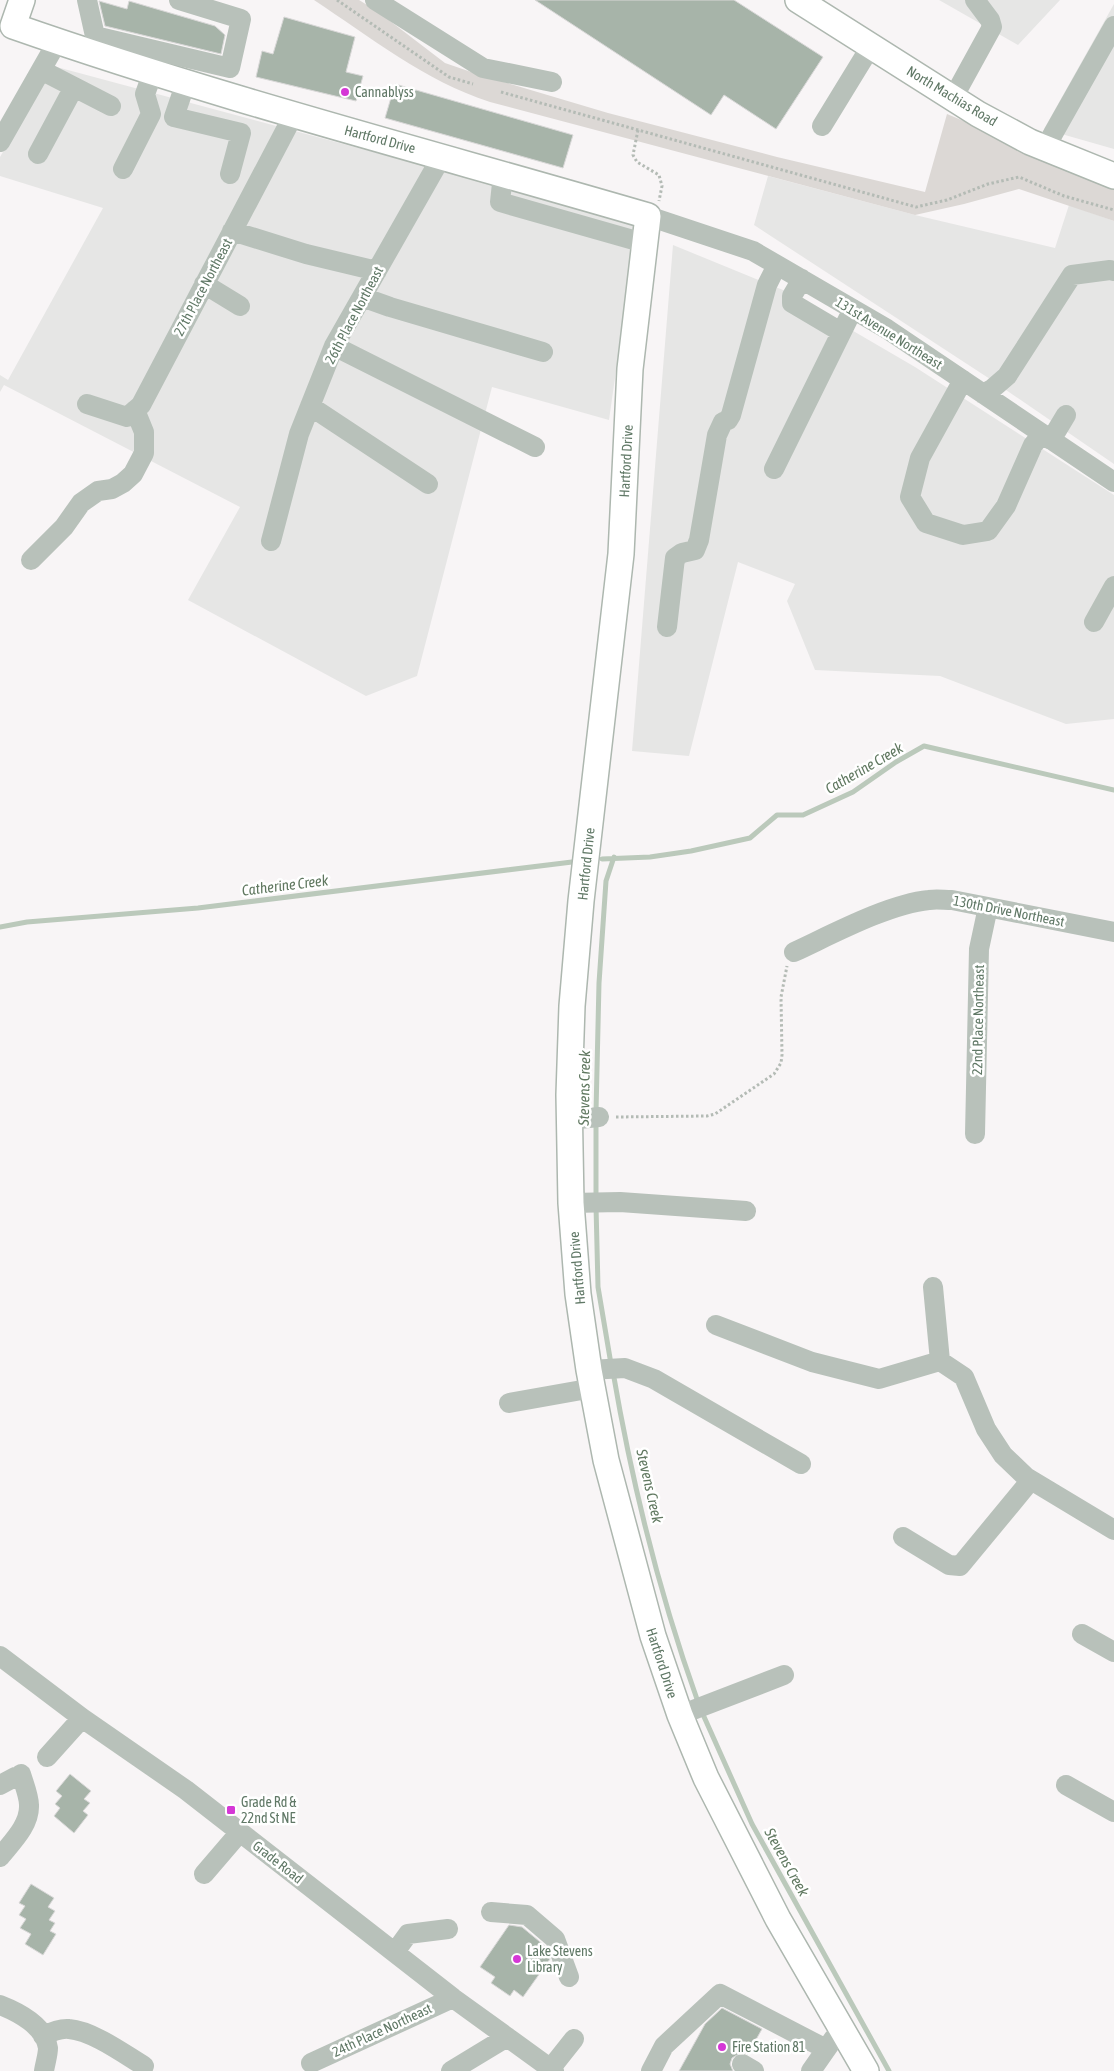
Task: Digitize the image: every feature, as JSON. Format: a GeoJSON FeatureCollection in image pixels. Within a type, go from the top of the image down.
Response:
{"type":"FeatureCollection","features":[{"type":"Feature","properties":{"kind":"main road"},"geometry":{"type":"LineString","coordinates":[[6,24],[22,0]]}},
{"type":"Feature","properties":{"kind":"main road","name":"North Machias Road"},"geometry":{"type":"LineString","coordinates":[[798,0],[978,114],[1045,148],[1114,176]]}},
{"type":"Feature","properties":{"kind":"main road","name":"Hartford Drive"},"geometry":{"type":"LineString","coordinates":[[6,24],[57,42],[293,116],[442,156],[652,218],[644,243],[630,368],[621,554],[581,901],[572,1006],[584,1119],[578,1203],[578,1294],[600,1374],[611,1479],[653,1636],[693,1709],[706,1778],[778,1919],[866,2071]]}},
{"type":"Feature","properties":{"kind":"street"},"geometry":{"type":"LineString","coordinates":[[86,0],[95,36],[230,68],[241,18],[179,0]]}},
{"type":"Feature","properties":{"kind":"street"},"geometry":{"type":"LineString","coordinates":[[375,0],[483,68],[552,82]]}},
{"type":"Feature","properties":{"kind":"street"},"geometry":{"type":"LineString","coordinates":[[953,98],[992,27],[990,20],[975,0]]}},
{"type":"Feature","properties":{"kind":"street"},"geometry":{"type":"LineString","coordinates":[[1045,148],[1114,26]]}},
{"type":"Feature","properties":{"kind":"street"},"geometry":{"type":"LineString","coordinates":[[0,142],[57,42]]}},
{"type":"Feature","properties":{"kind":"street"},"geometry":{"type":"LineString","coordinates":[[822,126],[871,46]]}},
{"type":"Feature","properties":{"kind":"street"},"geometry":{"type":"LineString","coordinates":[[41,70],[111,106]]}},
{"type":"Feature","properties":{"kind":"street"},"geometry":{"type":"LineString","coordinates":[[123,169],[152,114],[145,94],[153,72]]}},
{"type":"Feature","properties":{"kind":"street"},"geometry":{"type":"LineString","coordinates":[[186,82],[174,117],[242,133],[230,174]]}},
{"type":"Feature","properties":{"kind":"street"},"geometry":{"type":"LineString","coordinates":[[38,154],[74,87]]}},
{"type":"Feature","properties":{"kind":"street","name":"27th Place Northeast"},"geometry":{"type":"LineString","coordinates":[[135,410],[141,405],[293,116]]}},
{"type":"Feature","properties":{"kind":"street","name":"26th Place Northeast"},"geometry":{"type":"LineString","coordinates":[[271,541],[299,434],[334,346],[442,156]]}},
{"type":"Feature","properties":{"kind":"street"},"geometry":{"type":"LineString","coordinates":[[503,174],[500,202],[644,243]]}},
{"type":"Feature","properties":{"kind":"street","name":"131st Avenue Northeast"},"geometry":{"type":"LineString","coordinates":[[652,218],[753,251],[887,328],[1114,482]]}},
{"type":"Feature","properties":{"kind":"street"},"geometry":{"type":"LineString","coordinates":[[232,230],[306,254],[377,272]]}},
{"type":"Feature","properties":{"kind":"street"},"geometry":{"type":"LineString","coordinates":[[667,627],[676,558],[682,553],[695,550],[699,540],[717,435],[723,422],[732,415],[767,285],[777,265]]}},
{"type":"Feature","properties":{"kind":"street"},"geometry":{"type":"LineString","coordinates":[[983,394],[1007,376],[1072,275],[1114,271]]}},
{"type":"Feature","properties":{"kind":"street"},"geometry":{"type":"LineString","coordinates":[[802,279],[792,296],[792,303],[841,332]]}},
{"type":"Feature","properties":{"kind":"street"},"geometry":{"type":"LineString","coordinates":[[204,284],[240,306]]}},
{"type":"Feature","properties":{"kind":"street"},"geometry":{"type":"LineString","coordinates":[[362,297],[543,352]]}},
{"type":"Feature","properties":{"kind":"street"},"geometry":{"type":"LineString","coordinates":[[774,469],[853,309]]}},
{"type":"Feature","properties":{"kind":"street"},"geometry":{"type":"LineString","coordinates":[[334,346],[535,447]]}},
{"type":"Feature","properties":{"kind":"street"},"geometry":{"type":"LineString","coordinates":[[963,380],[920,458],[910,497],[926,523],[963,535],[988,531],[1006,506],[1033,445],[1046,437],[1066,416]]}},
{"type":"Feature","properties":{"kind":"street"},"geometry":{"type":"LineString","coordinates":[[31,560],[64,527],[81,503],[98,491],[118,486],[134,474],[144,453],[144,432],[135,410],[127,417],[87,404]]}},
{"type":"Feature","properties":{"kind":"street"},"geometry":{"type":"LineString","coordinates":[[310,406],[428,484]]}},
{"type":"Feature","properties":{"kind":"street"},"geometry":{"type":"LineString","coordinates":[[1094,622],[1114,586]]}},
{"type":"Feature","properties":{"kind":"street","name":"130th Drive Northeast"},"geometry":{"type":"LineString","coordinates":[[794,952],[899,906],[928,900],[952,900],[1114,932]]}},
{"type":"Feature","properties":{"kind":"street","name":"22nd Place Northeast"},"geometry":{"type":"LineString","coordinates":[[975,1134],[979,949],[988,907]]}},
{"type":"Feature","properties":{"kind":"street"},"geometry":{"type":"LineString","coordinates":[[578,1203],[607,1202],[746,1211]]}},
{"type":"Feature","properties":{"kind":"street"},"geometry":{"type":"LineString","coordinates":[[933,1287],[940,1361]]}},
{"type":"Feature","properties":{"kind":"street"},"geometry":{"type":"LineString","coordinates":[[716,1325],[812,1362],[879,1379],[940,1361]]}},
{"type":"Feature","properties":{"kind":"street"},"geometry":{"type":"LineString","coordinates":[[940,1361],[964,1377],[986,1429],[1003,1455],[1031,1480],[1114,1530]]}},
{"type":"Feature","properties":{"kind":"street"},"geometry":{"type":"LineString","coordinates":[[509,1403],[625,1368],[654,1379],[801,1464]]}},
{"type":"Feature","properties":{"kind":"street"},"geometry":{"type":"LineString","coordinates":[[903,1537],[949,1565],[960,1566],[1031,1480]]}},
{"type":"Feature","properties":{"kind":"street"},"geometry":{"type":"LineString","coordinates":[[1082,1634],[1114,1652]]}},
{"type":"Feature","properties":{"kind":"street","name":"Grade Road"},"geometry":{"type":"LineString","coordinates":[[0,1656],[82,1718],[186,1790],[453,1998],[553,2070]]}},
{"type":"Feature","properties":{"kind":"street"},"geometry":{"type":"LineString","coordinates":[[693,1709],[784,1675]]}},
{"type":"Feature","properties":{"kind":"street"},"geometry":{"type":"LineString","coordinates":[[47,1757],[82,1718]]}},
{"type":"Feature","properties":{"kind":"street"},"geometry":{"type":"LineString","coordinates":[[0,1857],[19,1833],[27,1819],[30,1805],[12,1779]]}},
{"type":"Feature","properties":{"kind":"street"},"geometry":{"type":"LineString","coordinates":[[1066,1785],[1114,1812]]}},
{"type":"Feature","properties":{"kind":"street"},"geometry":{"type":"LineString","coordinates":[[204,1874],[240,1832]]}},
{"type":"Feature","properties":{"kind":"street"},"geometry":{"type":"LineString","coordinates":[[490,1912],[528,1915],[555,1940],[569,1977]]}},
{"type":"Feature","properties":{"kind":"street"},"geometry":{"type":"LineString","coordinates":[[394,1952],[408,1934],[448,1929]]}},
{"type":"Feature","properties":{"kind":"street"},"geometry":{"type":"LineString","coordinates":[[651,2071],[664,2046],[720,1994],[826,2049]]}},
{"type":"Feature","properties":{"kind":"street","name":"24th Place Northeast"},"geometry":{"type":"LineString","coordinates":[[311,2063],[453,1998]]}},
{"type":"Feature","properties":{"kind":"street"},"geometry":{"type":"LineString","coordinates":[[0,2005],[29,2020],[43,2036],[48,2048],[44,2071]]}},
{"type":"Feature","properties":{"kind":"street"},"geometry":{"type":"LineString","coordinates":[[811,2071],[841,2027]]}},
{"type":"Feature","properties":{"kind":"street"},"geometry":{"type":"LineString","coordinates":[[43,2036],[55,2030],[69,2029],[87,2034],[144,2066]]}},
{"type":"Feature","properties":{"kind":"street"},"geometry":{"type":"LineString","coordinates":[[451,2071],[508,2037]]}},
{"type":"Feature","properties":{"kind":"street"},"geometry":{"type":"LineString","coordinates":[[553,2070],[574,2039]]}},
{"type":"Feature","properties":{"kind":"path"},"geometry":{"type":"LineString","coordinates":[[337,0],[449,77],[478,85]]}},
{"type":"Feature","properties":{"kind":"path"},"geometry":{"type":"LineString","coordinates":[[497,91],[916,207],[947,200],[988,184],[1019,177],[1064,196],[1114,210]]}},
{"type":"Feature","properties":{"kind":"path"},"geometry":{"type":"LineString","coordinates":[[638,130],[633,155],[637,162],[659,175],[662,186],[652,218]]}},
{"type":"Feature","properties":{"kind":"path"},"geometry":{"type":"LineString","coordinates":[[584,1119],[707,1116],[729,1106],[774,1074],[781,1063],[782,1056],[782,997],[785,971],[794,952]]}},
{"type":"Feature","properties":{"kind":"shaded area"},"geometry":{"type":"Polygon","coordinates":[[[314,0],[359,0],[377,11],[445,63],[474,73],[608,113],[777,157],[925,192],[947,114],[1114,184],[1114,221],[1019,189],[915,215],[490,102],[466,93],[421,70],[314,0]]]}},
{"type":"Feature","properties":{"kind":"shaded area"},"geometry":{"type":"Polygon","coordinates":[[[939,0],[1060,0],[1018,45],[939,0]]]}},
{"type":"Feature","properties":{"kind":"shaded area"},"geometry":{"type":"Polygon","coordinates":[[[1114,4],[1114,149],[1044,129],[1114,4]]]}},
{"type":"Feature","properties":{"kind":"shaded area"},"geometry":{"type":"Polygon","coordinates":[[[53,66],[637,223],[609,420],[492,387],[417,676],[366,696],[188,600],[240,507],[4,385],[0,392],[0,375],[8,380],[103,208],[0,176],[0,157],[53,66]]]}},
{"type":"Feature","properties":{"kind":"shaded area"},"geometry":{"type":"Polygon","coordinates":[[[768,176],[915,215],[1055,248],[1069,205],[1114,221],[1114,464],[990,379],[754,225],[768,176]]]}},
{"type":"Feature","properties":{"kind":"shaded area"},"geometry":{"type":"Polygon","coordinates":[[[673,245],[783,290],[915,367],[1114,495],[1114,719],[1066,724],[940,676],[815,670],[787,601],[795,584],[738,562],[689,756],[632,751],[673,245]]]}},
{"type":"Feature","properties":{"kind":"building"},"geometry":{"type":"Polygon","coordinates":[[[535,0],[734,0],[823,57],[776,129],[724,95],[711,115],[535,0]]]}},
{"type":"Feature","properties":{"kind":"building"},"geometry":{"type":"Polygon","coordinates":[[[99,1],[127,9],[129,1],[215,26],[225,35],[221,54],[105,26],[99,1]]]}},
{"type":"Feature","properties":{"kind":"building"},"geometry":{"type":"Polygon","coordinates":[[[284,17],[355,37],[346,72],[363,76],[356,101],[256,77],[262,51],[273,54],[284,17]]]}},
{"type":"Feature","properties":{"kind":"building"},"geometry":{"type":"Polygon","coordinates":[[[395,84],[573,135],[563,168],[385,118],[395,84]]]}},
{"type":"Feature","properties":{"kind":"building"},"geometry":{"type":"Polygon","coordinates":[[[70,1774],[91,1791],[84,1799],[90,1803],[83,1811],[88,1815],[74,1833],[54,1816],[60,1808],[55,1804],[62,1796],[56,1791],[70,1774]]]}},
{"type":"Feature","properties":{"kind":"building"},"geometry":{"type":"Polygon","coordinates":[[[31,1884],[54,1898],[48,1907],[55,1911],[49,1920],[55,1923],[50,1931],[56,1934],[43,1955],[25,1944],[31,1934],[20,1928],[26,1919],[19,1915],[25,1906],[19,1903],[31,1884]]]}},
{"type":"Feature","properties":{"kind":"building","name":"Lake Stevens Library"},"geometry":{"type":"Polygon","coordinates":[[[509,1925],[522,1927],[545,1946],[550,1959],[523,1997],[514,1990],[510,1996],[491,1983],[495,1977],[480,1967],[509,1925]]]}},
{"type":"Feature","properties":{"kind":"building","name":"Fire Station 81"},"geometry":{"type":"Polygon","coordinates":[[[722,2008],[762,2029],[748,2054],[742,2052],[732,2058],[730,2064],[733,2071],[679,2071],[705,2024],[722,2008]]]}},
{"type":"Feature","properties":{"kind":"waterway","name":"Catherine Creek"},"geometry":{"type":"LineString","coordinates":[[602,859],[650,857],[691,851],[750,838],[777,815],[803,815],[853,792],[896,762],[924,746],[1114,790]]}},
{"type":"Feature","properties":{"kind":"waterway","name":"Stevens Creek"},"geometry":{"type":"LineString","coordinates":[[596,1112],[599,983],[606,881],[614,857]]}},
{"type":"Feature","properties":{"kind":"waterway","name":"Catherine Creek"},"geometry":{"type":"LineString","coordinates":[[0,927],[27,922],[198,908],[572,862]]}},
{"type":"Feature","properties":{"kind":"waterway","name":"Stevens Creek"},"geometry":{"type":"LineString","coordinates":[[596,1121],[596,1197]]}},
{"type":"Feature","properties":{"kind":"waterway","name":"Stevens Creek"},"geometry":{"type":"LineString","coordinates":[[596,1206],[598,1287],[611,1364]]}},
{"type":"Feature","properties":{"kind":"waterway","name":"Stevens Creek"},"geometry":{"type":"LineString","coordinates":[[613,1372],[648,1539],[671,1621],[698,1702]]}},
{"type":"Feature","properties":{"kind":"waterway","name":"Stevens Creek"},"geometry":{"type":"LineString","coordinates":[[701,1710],[752,1824],[889,2071]]}},
{"type":"Feature","properties":{"kind":"place","name":"Cannablyss"},"geometry":{"type":"Point","coordinates":[345,92]}},
{"type":"Feature","properties":{"kind":"place","name":"Grade Rd & 22nd St NE"},"geometry":{"type":"Point","coordinates":[231,1810]}},
{"type":"Feature","properties":{"kind":"place","name":"Lake Stevens Library"},"geometry":{"type":"Point","coordinates":[517,1959]}},
{"type":"Feature","properties":{"kind":"place","name":"Fire Station 81"},"geometry":{"type":"Point","coordinates":[722,2047]}}]}
